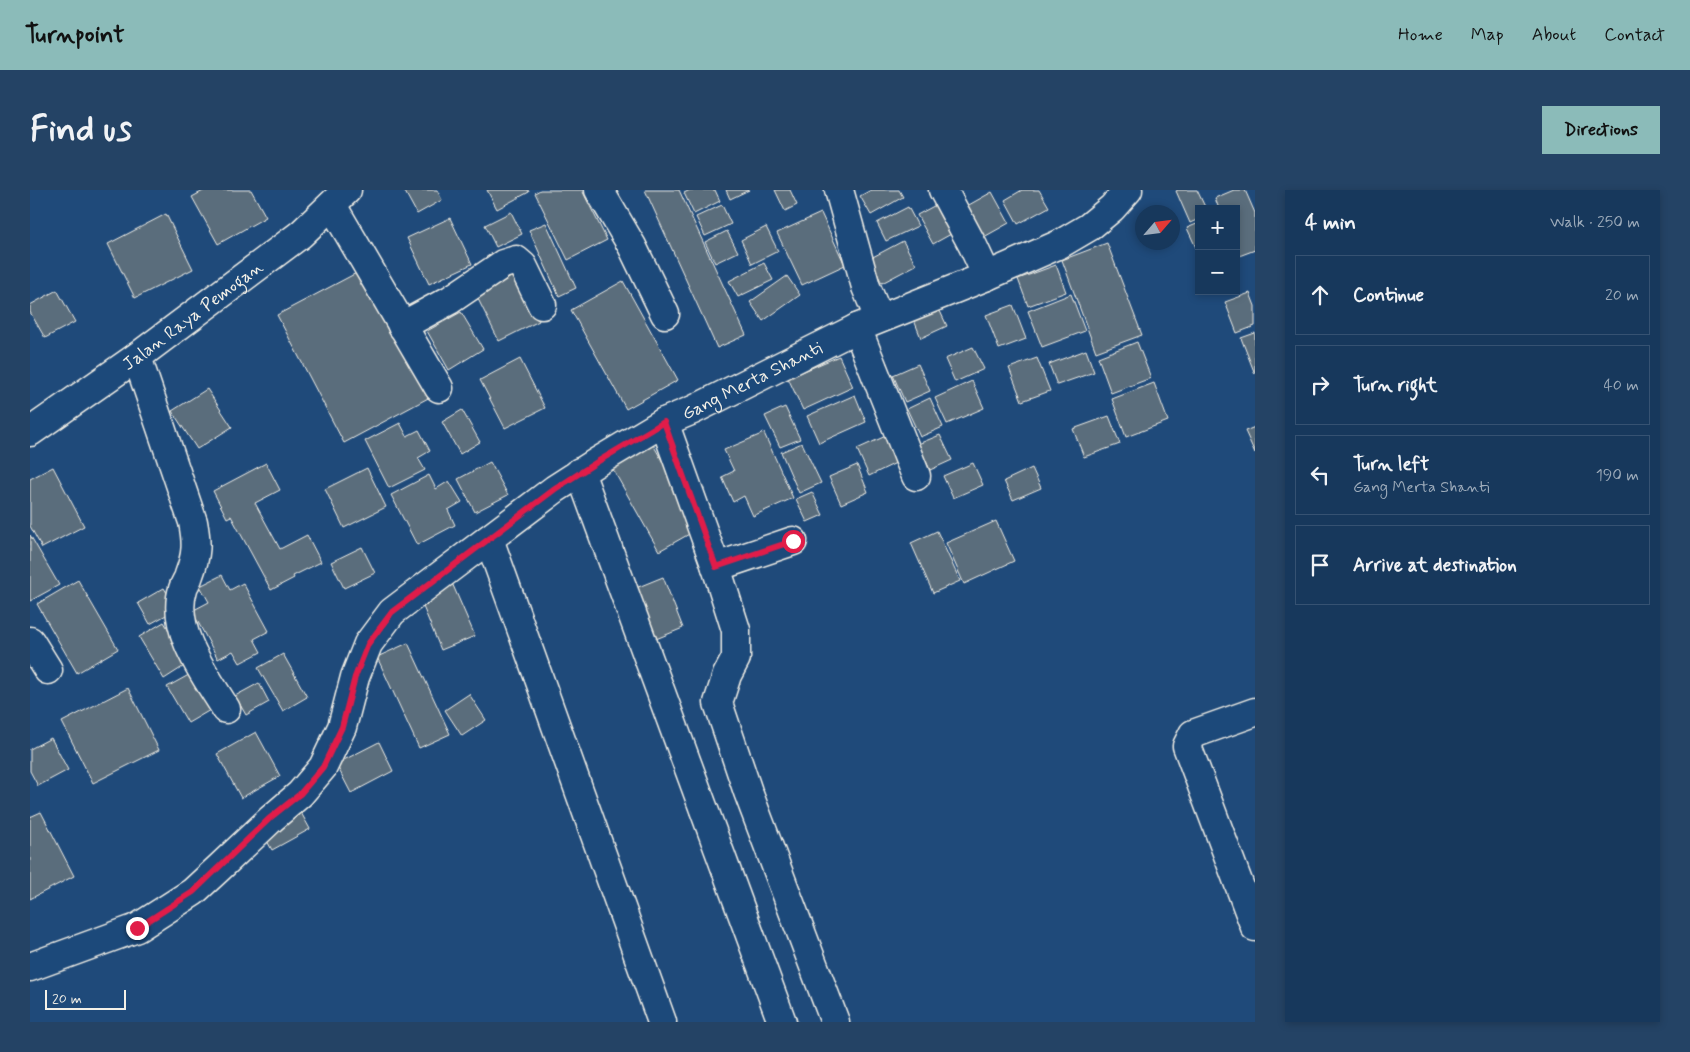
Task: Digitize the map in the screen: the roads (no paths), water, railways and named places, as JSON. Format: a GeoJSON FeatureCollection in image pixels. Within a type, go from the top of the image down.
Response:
{"type":"FeatureCollection","features":[{"type":"Feature","properties":{"kind":"street"},"geometry":{"type":"LineString","coordinates":[[599,190],[632,246],[665,314]]}},
{"type":"Feature","properties":{"kind":"street"},"geometry":{"type":"LineString","coordinates":[[839,190],[869,311],[916,476]]}},
{"type":"Feature","properties":{"kind":"street"},"geometry":{"type":"LineString","coordinates":[[942,190],[986,273]]}},
{"type":"Feature","properties":{"kind":"street","name":"Gang Merta Shanti"},"geometry":{"type":"LineString","coordinates":[[30,968],[137,928],[193,892],[270,818],[300,794],[323,767],[342,727],[355,677],[368,644],[392,612],[555,489],[664,422],[693,410],[869,311],[986,273],[1060,244],[1082,231],[1112,208],[1128,190]]}},
{"type":"Feature","properties":{"kind":"street"},"geometry":{"type":"LineString","coordinates":[[340,198],[402,326],[438,388]]}},
{"type":"Feature","properties":{"kind":"street","name":"Jalan Raya Pemogan"},"geometry":{"type":"LineString","coordinates":[[30,432],[136,357],[301,234],[340,198]]}},
{"type":"Feature","properties":{"kind":"street"},"geometry":{"type":"LineString","coordinates":[[402,326],[450,300],[503,264],[516,260],[523,266],[542,305]]}},
{"type":"Feature","properties":{"kind":"street"},"geometry":{"type":"LineString","coordinates":[[136,357],[197,541],[196,552],[183,589],[180,605],[182,625],[191,649],[226,709]]}},
{"type":"Feature","properties":{"kind":"street"},"geometry":{"type":"LineString","coordinates":[[664,422],[716,567],[736,630],[736,658],[727,675],[718,702],[748,792],[834,1022]]}},
{"type":"Feature","properties":{"kind":"street"},"geometry":{"type":"LineString","coordinates":[[580,472],[782,1022]]}},
{"type":"Feature","properties":{"kind":"street"},"geometry":{"type":"LineString","coordinates":[[489,539],[662,1022]]}},
{"type":"Feature","properties":{"kind":"street"},"geometry":{"type":"LineString","coordinates":[[716,567],[793,541]]}},
{"type":"Feature","properties":{"kind":"street"},"geometry":{"type":"LineString","coordinates":[[30,641],[48,670]]}},
{"type":"Feature","properties":{"kind":"street"},"geometry":{"type":"LineString","coordinates":[[1255,712],[1193,734],[1187,746],[1255,927]]}}]}
